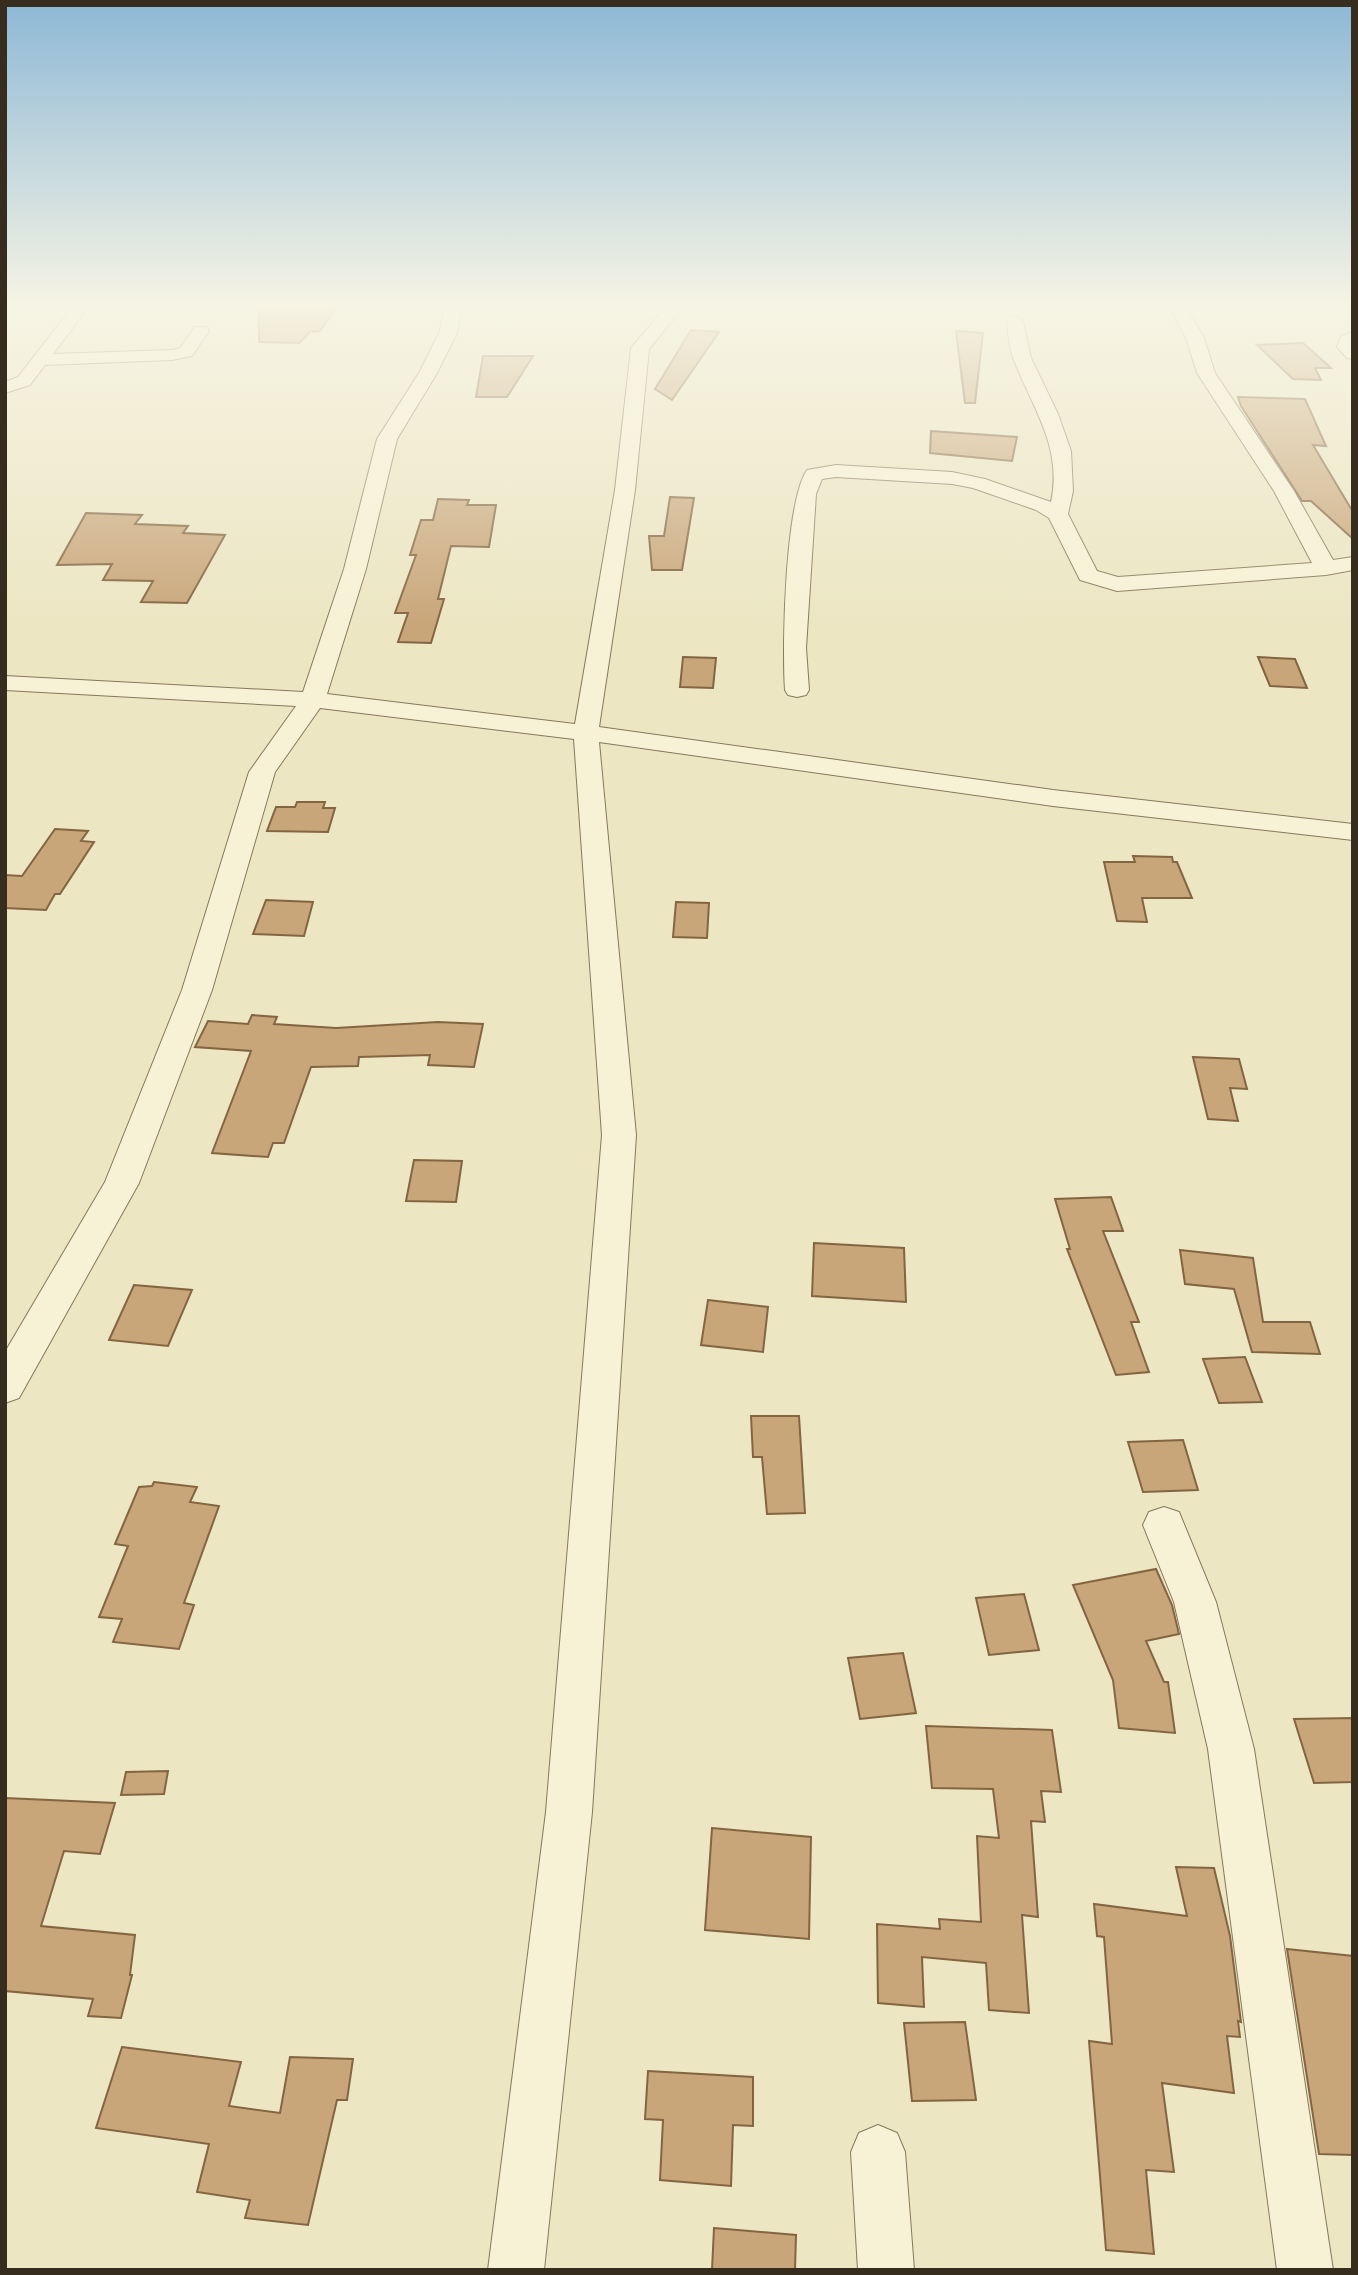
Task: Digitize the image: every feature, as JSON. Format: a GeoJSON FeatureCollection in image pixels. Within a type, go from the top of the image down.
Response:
{"type":"FeatureCollection","features":[{"type":"Feature","properties":{"kind":"street"},"geometry":{"type":"LineString","coordinates":[[5,1387],[122,1183],[197,990],[262,772],[313,700],[355,569],[387,439],[404,411]]}},
{"type":"Feature","properties":{"kind":"street"},"geometry":{"type":"LineString","coordinates":[[516,2270],[569,1812],[619,1135],[586,733],[625,490],[633,411]]}},
{"type":"Feature","properties":{"kind":"street"},"geometry":{"type":"LineString","coordinates":[[1050,411],[1060,439],[1063,497],[1058,513],[1087,575],[1117,584],[1325,568],[1353,563]]}},
{"type":"Feature","properties":{"kind":"street"},"geometry":{"type":"LineString","coordinates":[[1231,411],[1284,491],[1325,568]]}},
{"type":"Feature","properties":{"kind":"street"},"geometry":{"type":"LineString","coordinates":[[797,690],[794,648],[806,494],[814,474],[836,471],[952,478],[978,483],[1058,513]]}},
{"type":"Feature","properties":{"kind":"street"},"geometry":{"type":"LineString","coordinates":[[5,683],[313,700],[586,733],[1053,798],[1353,832]]}},
{"type":"Feature","properties":{"kind":"street"},"geometry":{"type":"LineString","coordinates":[[1164,1525],[1195,1602],[1231,1749],[1286,2151],[1306,2270]]}},
{"type":"Feature","properties":{"kind":"street"},"geometry":{"type":"LineString","coordinates":[[878,2152],[886,2270]]}},
{"type":"Feature","properties":{"kind":"building"},"geometry":{"type":"Polygon","coordinates":[[[1244,411],[1310,411],[1326,446],[1313,445],[1353,512],[1353,539],[1311,501],[1302,501],[1244,411]]]}},
{"type":"Feature","properties":{"kind":"building"},"geometry":{"type":"Polygon","coordinates":[[[931,431],[1017,437],[1012,461],[930,453],[931,431]]]}},
{"type":"Feature","properties":{"kind":"building"},"geometry":{"type":"Polygon","coordinates":[[[670,497],[694,498],[682,570],[652,570],[649,536],[664,536],[670,497]]]}},
{"type":"Feature","properties":{"kind":"building"},"geometry":{"type":"Polygon","coordinates":[[[438,499],[469,500],[467,505],[496,505],[489,547],[451,546],[438,599],[444,599],[431,643],[398,642],[408,613],[395,613],[416,555],[410,555],[421,520],[433,520],[438,499]]]}},
{"type":"Feature","properties":{"kind":"building"},"geometry":{"type":"Polygon","coordinates":[[[86,513],[142,515],[135,524],[188,526],[183,533],[225,535],[187,603],[141,602],[153,581],[103,580],[112,564],[57,565],[86,513]]]}},
{"type":"Feature","properties":{"kind":"building"},"geometry":{"type":"Polygon","coordinates":[[[683,657],[716,658],[713,688],[680,687],[683,657]]]}},
{"type":"Feature","properties":{"kind":"building"},"geometry":{"type":"Polygon","coordinates":[[[1258,657],[1295,659],[1307,688],[1270,686],[1258,657]]]}},
{"type":"Feature","properties":{"kind":"building"},"geometry":{"type":"Polygon","coordinates":[[[297,802],[325,802],[323,808],[335,808],[328,832],[267,831],[276,807],[295,807],[297,802]]]}},
{"type":"Feature","properties":{"kind":"building"},"geometry":{"type":"Polygon","coordinates":[[[55,829],[88,831],[81,841],[94,842],[60,894],[55,894],[46,910],[5,908],[5,875],[22,876],[55,829]]]}},
{"type":"Feature","properties":{"kind":"building"},"geometry":{"type":"Polygon","coordinates":[[[1133,856],[1172,857],[1173,862],[1177,862],[1192,898],[1142,898],[1147,922],[1117,921],[1104,862],[1135,862],[1133,856]]]}},
{"type":"Feature","properties":{"kind":"building"},"geometry":{"type":"Polygon","coordinates":[[[266,900],[313,902],[304,936],[253,934],[266,900]]]}},
{"type":"Feature","properties":{"kind":"building"},"geometry":{"type":"Polygon","coordinates":[[[676,902],[709,903],[707,938],[673,937],[676,902]]]}},
{"type":"Feature","properties":{"kind":"building"},"geometry":{"type":"Polygon","coordinates":[[[252,1015],[277,1017],[274,1024],[336,1028],[438,1022],[483,1024],[474,1067],[428,1065],[430,1055],[359,1057],[358,1066],[311,1067],[284,1143],[273,1143],[268,1157],[212,1153],[251,1051],[195,1047],[208,1021],[248,1024],[252,1015]]]}},
{"type":"Feature","properties":{"kind":"building"},"geometry":{"type":"Polygon","coordinates":[[[1193,1057],[1239,1059],[1247,1089],[1230,1088],[1238,1121],[1208,1119],[1193,1057]]]}},
{"type":"Feature","properties":{"kind":"building"},"geometry":{"type":"Polygon","coordinates":[[[414,1160],[462,1161],[456,1202],[406,1201],[414,1160]]]}},
{"type":"Feature","properties":{"kind":"building"},"geometry":{"type":"Polygon","coordinates":[[[1111,1197],[1123,1231],[1103,1231],[1139,1322],[1131,1322],[1149,1372],[1116,1375],[1067,1249],[1070,1249],[1055,1199],[1111,1197]]]}},
{"type":"Feature","properties":{"kind":"building"},"geometry":{"type":"Polygon","coordinates":[[[814,1243],[904,1248],[906,1302],[812,1296],[814,1243]]]}},
{"type":"Feature","properties":{"kind":"building"},"geometry":{"type":"Polygon","coordinates":[[[1180,1250],[1253,1258],[1263,1322],[1310,1322],[1320,1354],[1252,1352],[1234,1289],[1185,1284],[1180,1250]]]}},
{"type":"Feature","properties":{"kind":"building"},"geometry":{"type":"Polygon","coordinates":[[[134,1285],[192,1290],[168,1346],[109,1340],[134,1285]]]}},
{"type":"Feature","properties":{"kind":"building"},"geometry":{"type":"Polygon","coordinates":[[[708,1300],[768,1307],[763,1352],[701,1345],[708,1300]]]}},
{"type":"Feature","properties":{"kind":"building"},"geometry":{"type":"Polygon","coordinates":[[[1245,1357],[1262,1402],[1219,1403],[1203,1359],[1245,1357]]]}},
{"type":"Feature","properties":{"kind":"building"},"geometry":{"type":"Polygon","coordinates":[[[751,1416],[799,1416],[805,1513],[767,1514],[762,1457],[753,1457],[751,1416]]]}},
{"type":"Feature","properties":{"kind":"building"},"geometry":{"type":"Polygon","coordinates":[[[1183,1440],[1198,1490],[1143,1492],[1128,1442],[1183,1440]]]}},
{"type":"Feature","properties":{"kind":"building"},"geometry":{"type":"Polygon","coordinates":[[[154,1482],[197,1487],[190,1502],[219,1506],[184,1603],[194,1605],[179,1649],[113,1642],[122,1619],[99,1617],[128,1546],[115,1544],[139,1487],[152,1486],[154,1482]]]}},
{"type":"Feature","properties":{"kind":"building"},"geometry":{"type":"Polygon","coordinates":[[[1156,1569],[1172,1605],[1179,1634],[1146,1641],[1164,1682],[1168,1682],[1175,1733],[1119,1728],[1113,1680],[1073,1585],[1156,1569]]]}},
{"type":"Feature","properties":{"kind":"building"},"geometry":{"type":"Polygon","coordinates":[[[1024,1594],[1039,1650],[989,1655],[976,1598],[1024,1594]]]}},
{"type":"Feature","properties":{"kind":"building"},"geometry":{"type":"Polygon","coordinates":[[[903,1653],[916,1713],[860,1719],[848,1658],[903,1653]]]}},
{"type":"Feature","properties":{"kind":"building"},"geometry":{"type":"Polygon","coordinates":[[[1353,1718],[1353,1782],[1314,1783],[1294,1719],[1353,1718]]]}},
{"type":"Feature","properties":{"kind":"building"},"geometry":{"type":"Polygon","coordinates":[[[926,1726],[1052,1730],[1061,1792],[1041,1791],[1045,1822],[1031,1821],[1038,1917],[1022,1915],[1029,2013],[989,2010],[986,1963],[922,1957],[924,2007],[878,2003],[877,1924],[940,1929],[939,1919],[981,1922],[977,1836],[999,1838],[993,1789],[932,1788],[926,1726]]]}},
{"type":"Feature","properties":{"kind":"building"},"geometry":{"type":"Polygon","coordinates":[[[168,1771],[164,1794],[121,1795],[126,1772],[168,1771]]]}},
{"type":"Feature","properties":{"kind":"building"},"geometry":{"type":"Polygon","coordinates":[[[5,1798],[115,1803],[100,1854],[64,1851],[41,1926],[135,1935],[132,1975],[121,2018],[88,2016],[93,1999],[5,1991],[5,1798]]]}},
{"type":"Feature","properties":{"kind":"building"},"geometry":{"type":"Polygon","coordinates":[[[712,1828],[811,1837],[809,1939],[705,1930],[712,1828]]]}},
{"type":"Feature","properties":{"kind":"building"},"geometry":{"type":"Polygon","coordinates":[[[1176,1867],[1214,1868],[1230,1936],[1241,2022],[1238,2021],[1240,2037],[1227,2036],[1234,2093],[1162,2083],[1174,2172],[1146,2170],[1154,2254],[1106,2250],[1089,2041],[1112,2044],[1104,1937],[1097,1936],[1094,1904],[1187,1916],[1176,1867]]]}},
{"type":"Feature","properties":{"kind":"building"},"geometry":{"type":"Polygon","coordinates":[[[1287,1949],[1353,1956],[1353,2155],[1319,2154],[1287,1949]]]}},
{"type":"Feature","properties":{"kind":"building"},"geometry":{"type":"Polygon","coordinates":[[[965,2022],[976,2100],[912,2101],[904,2023],[965,2022]]]}},
{"type":"Feature","properties":{"kind":"building"},"geometry":{"type":"Polygon","coordinates":[[[122,2047],[241,2062],[229,2106],[280,2113],[290,2057],[353,2059],[347,2100],[337,2100],[308,2225],[245,2218],[250,2200],[197,2192],[209,2144],[96,2128],[122,2047]]]}},
{"type":"Feature","properties":{"kind":"building"},"geometry":{"type":"Polygon","coordinates":[[[648,2071],[753,2077],[753,2126],[733,2125],[731,2186],[660,2180],[663,2120],[645,2119],[648,2071]]]}},
{"type":"Feature","properties":{"kind":"building"},"geometry":{"type":"Polygon","coordinates":[[[714,2228],[796,2235],[795,2270],[712,2270],[714,2228]]]}}]}
